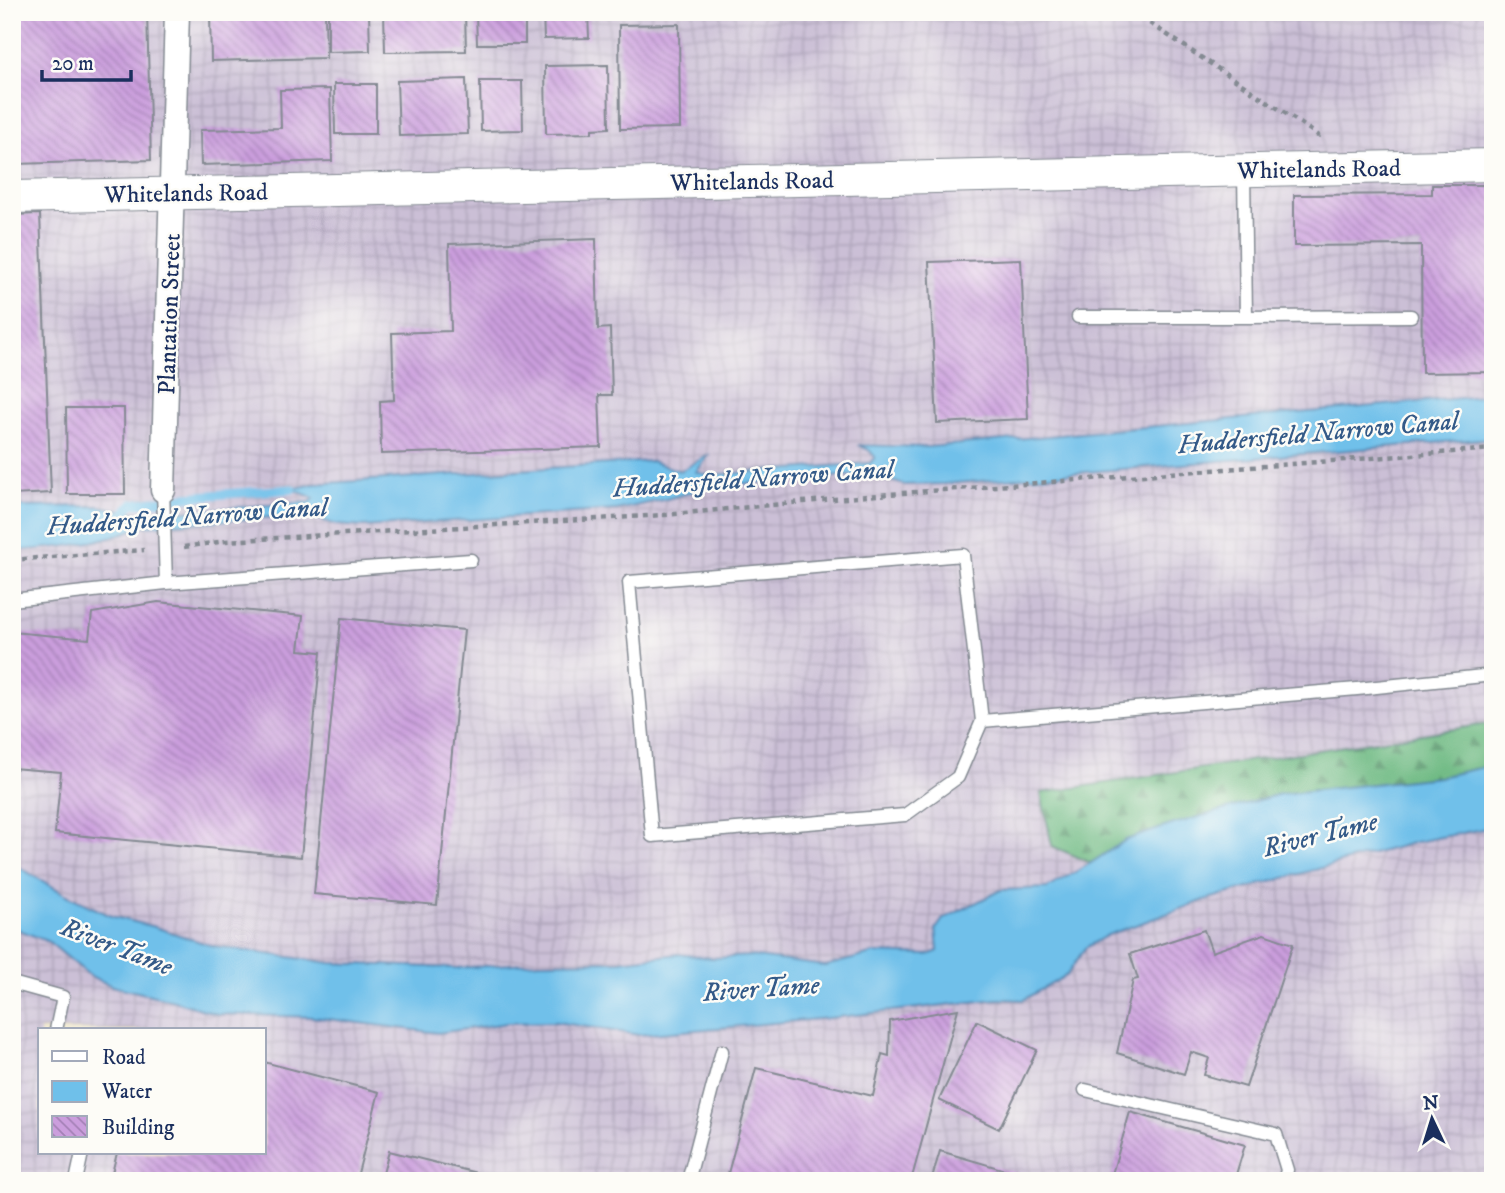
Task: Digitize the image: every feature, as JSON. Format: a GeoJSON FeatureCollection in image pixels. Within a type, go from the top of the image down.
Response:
{"type":"FeatureCollection","features":[{"type":"Feature","properties":{"kind":"street","name":"Plantation Street"},"geometry":{"type":"LineString","coordinates":[[163,490],[177,12]]}},
{"type":"Feature","properties":{"kind":"street","name":"Whitelands Road"},"geometry":{"type":"LineString","coordinates":[[12,197],[1493,165]]}},
{"type":"Feature","properties":{"kind":"lane"},"geometry":{"type":"LineString","coordinates":[[1244,170],[1246,317]]}},
{"type":"Feature","properties":{"kind":"lane"},"geometry":{"type":"LineString","coordinates":[[1078,317],[1411,316]]}},
{"type":"Feature","properties":{"kind":"lane"},"geometry":{"type":"LineString","coordinates":[[163,490],[166,583]]}},
{"type":"Feature","properties":{"kind":"lane"},"geometry":{"type":"LineString","coordinates":[[963,555],[982,721],[958,777],[905,815],[652,836],[629,582],[963,555]]}},
{"type":"Feature","properties":{"kind":"lane"},"geometry":{"type":"LineString","coordinates":[[12,600],[166,583],[471,561]]}},
{"type":"Feature","properties":{"kind":"lane"},"geometry":{"type":"LineString","coordinates":[[982,721],[1357,690],[1493,675]]}},
{"type":"Feature","properties":{"kind":"lane"},"geometry":{"type":"LineString","coordinates":[[12,983],[63,997],[56,1028]]}},
{"type":"Feature","properties":{"kind":"lane"},"geometry":{"type":"LineString","coordinates":[[688,1181],[722,1051]]}},
{"type":"Feature","properties":{"kind":"lane"},"geometry":{"type":"LineString","coordinates":[[1085,1090],[1276,1134],[1287,1170],[1284,1181]]}},
{"type":"Feature","properties":{"kind":"lane"},"geometry":{"type":"LineString","coordinates":[[76,1181],[82,1154]]}},
{"type":"Feature","properties":{"kind":"path"},"geometry":{"type":"LineString","coordinates":[[1133,12],[1318,135],[1322,169]]}},
{"type":"Feature","properties":{"kind":"path"},"geometry":{"type":"LineString","coordinates":[[226,541],[664,515],[889,494],[1493,449]]}},
{"type":"Feature","properties":{"kind":"path"},"geometry":{"type":"LineString","coordinates":[[727,470],[729,489]]}},
{"type":"Feature","properties":{"kind":"path"},"geometry":{"type":"LineString","coordinates":[[12,559],[98,552]]}},
{"type":"Feature","properties":{"kind":"shaded area"},"geometry":{"type":"Polygon","coordinates":[[[12,12],[1493,12],[1493,1181],[12,1181],[12,12]]]}},
{"type":"Feature","properties":{"kind":"green space"},"geometry":{"type":"Polygon","coordinates":[[[1493,723],[1493,765],[1439,777],[1280,794],[1126,840],[1091,863],[1052,846],[1041,793],[1493,723]]]}},
{"type":"Feature","properties":{"kind":"water","name":"Huddersfield Narrow Canal"},"geometry":{"type":"Polygon","coordinates":[[[1493,395],[1493,438],[944,484],[904,485],[870,474],[713,486],[617,510],[363,527],[336,525],[307,515],[142,526],[95,541],[12,551],[12,507],[99,506],[142,514],[310,502],[314,498],[292,489],[313,484],[651,461],[680,471],[710,454],[696,472],[709,475],[870,463],[875,457],[869,450],[858,445],[928,447],[1493,395]]]}},
{"type":"Feature","properties":{"kind":"water","name":"River Tame"},"geometry":{"type":"Polygon","coordinates":[[[1493,765],[1493,827],[1416,842],[1208,899],[1108,935],[1085,948],[1067,975],[1023,1000],[998,999],[830,1018],[639,1035],[555,1022],[508,1023],[438,1033],[312,1017],[217,1014],[112,986],[90,976],[49,942],[12,927],[12,863],[67,895],[111,916],[213,946],[331,963],[457,968],[539,962],[620,961],[678,954],[712,958],[750,956],[825,966],[875,953],[928,955],[938,951],[936,929],[943,919],[1001,890],[1047,888],[1126,840],[1280,794],[1439,777],[1493,765]]]}},
{"type":"Feature","properties":{"kind":"building"},"geometry":{"type":"Polygon","coordinates":[[[12,12],[147,12],[151,160],[15,164],[12,12]]]}},
{"type":"Feature","properties":{"kind":"building"},"geometry":{"type":"Polygon","coordinates":[[[325,12],[326,58],[211,61],[210,13],[325,12]]]}},
{"type":"Feature","properties":{"kind":"building"},"geometry":{"type":"Polygon","coordinates":[[[328,12],[369,12],[370,51],[328,52],[328,12]]]}},
{"type":"Feature","properties":{"kind":"building"},"geometry":{"type":"Polygon","coordinates":[[[384,12],[465,12],[466,51],[385,52],[384,12]]]}},
{"type":"Feature","properties":{"kind":"building"},"geometry":{"type":"Polygon","coordinates":[[[476,12],[534,12],[534,22],[525,22],[525,44],[477,44],[476,12]]]}},
{"type":"Feature","properties":{"kind":"building"},"geometry":{"type":"Polygon","coordinates":[[[543,12],[588,12],[589,38],[544,39],[543,12]]]}},
{"type":"Feature","properties":{"kind":"building"},"geometry":{"type":"Polygon","coordinates":[[[679,24],[680,128],[620,129],[619,25],[679,24]]]}},
{"type":"Feature","properties":{"kind":"building"},"geometry":{"type":"Polygon","coordinates":[[[608,65],[609,128],[592,129],[592,133],[546,134],[545,66],[608,65]]]}},
{"type":"Feature","properties":{"kind":"building"},"geometry":{"type":"Polygon","coordinates":[[[466,79],[468,134],[399,136],[397,81],[466,79]]]}},
{"type":"Feature","properties":{"kind":"building"},"geometry":{"type":"Polygon","coordinates":[[[480,81],[522,81],[523,130],[481,131],[480,81]]]}},
{"type":"Feature","properties":{"kind":"building"},"geometry":{"type":"Polygon","coordinates":[[[334,84],[376,84],[376,134],[335,134],[334,84]]]}},
{"type":"Feature","properties":{"kind":"building"},"geometry":{"type":"Polygon","coordinates":[[[330,89],[332,161],[201,165],[200,130],[281,128],[280,90],[330,89]]]}},
{"type":"Feature","properties":{"kind":"building"},"geometry":{"type":"Polygon","coordinates":[[[1432,185],[1493,185],[1493,372],[1422,373],[1421,245],[1294,246],[1294,195],[1432,194],[1432,185]]]}},
{"type":"Feature","properties":{"kind":"building"},"geometry":{"type":"Polygon","coordinates":[[[40,214],[51,493],[12,495],[12,215],[40,214]]]}},
{"type":"Feature","properties":{"kind":"building"},"geometry":{"type":"Polygon","coordinates":[[[596,239],[598,329],[610,328],[612,395],[599,395],[601,447],[381,454],[380,401],[394,400],[392,333],[451,331],[449,244],[596,239]]]}},
{"type":"Feature","properties":{"kind":"building"},"geometry":{"type":"Polygon","coordinates":[[[1021,259],[1028,419],[937,423],[929,262],[1021,259]]]}},
{"type":"Feature","properties":{"kind":"building"},"geometry":{"type":"Polygon","coordinates":[[[66,408],[124,408],[125,494],[67,494],[66,408]]]}},
{"type":"Feature","properties":{"kind":"building"},"geometry":{"type":"Polygon","coordinates":[[[158,602],[303,616],[299,650],[321,652],[301,857],[55,833],[61,772],[12,768],[12,632],[89,639],[92,613],[158,602]]]}},
{"type":"Feature","properties":{"kind":"building"},"geometry":{"type":"Polygon","coordinates":[[[341,618],[464,630],[437,905],[314,894],[341,618]]]}},
{"type":"Feature","properties":{"kind":"building"},"geometry":{"type":"Polygon","coordinates":[[[1204,930],[1212,952],[1264,934],[1293,944],[1246,1087],[1204,1075],[1209,1058],[1191,1052],[1184,1074],[1117,1053],[1133,980],[1138,979],[1130,954],[1204,930]]]}},
{"type":"Feature","properties":{"kind":"building"},"geometry":{"type":"Polygon","coordinates":[[[958,1009],[911,1181],[726,1181],[756,1068],[873,1096],[882,1054],[889,1056],[890,1021],[958,1009]]]}},
{"type":"Feature","properties":{"kind":"building"},"geometry":{"type":"Polygon","coordinates":[[[977,1021],[1037,1050],[999,1129],[939,1100],[977,1021]]]}},
{"type":"Feature","properties":{"kind":"building"},"geometry":{"type":"Polygon","coordinates":[[[266,1063],[379,1092],[356,1181],[110,1181],[117,1154],[266,1154],[266,1063]]]}},
{"type":"Feature","properties":{"kind":"building"},"geometry":{"type":"Polygon","coordinates":[[[1130,1112],[1245,1145],[1234,1181],[1110,1181],[1130,1112]]]}},
{"type":"Feature","properties":{"kind":"building"},"geometry":{"type":"Polygon","coordinates":[[[389,1151],[505,1180],[505,1181],[381,1181],[389,1151]]]}},
{"type":"Feature","properties":{"kind":"building"},"geometry":{"type":"Polygon","coordinates":[[[940,1151],[1040,1180],[1040,1181],[931,1181],[940,1151]]]}},
{"type":"Feature","properties":{"kind":"waterway","name":"Huddersfield Narrow Canal"},"geometry":{"type":"LineString","coordinates":[[125,511],[132,504],[185,497],[292,489]]}}]}
